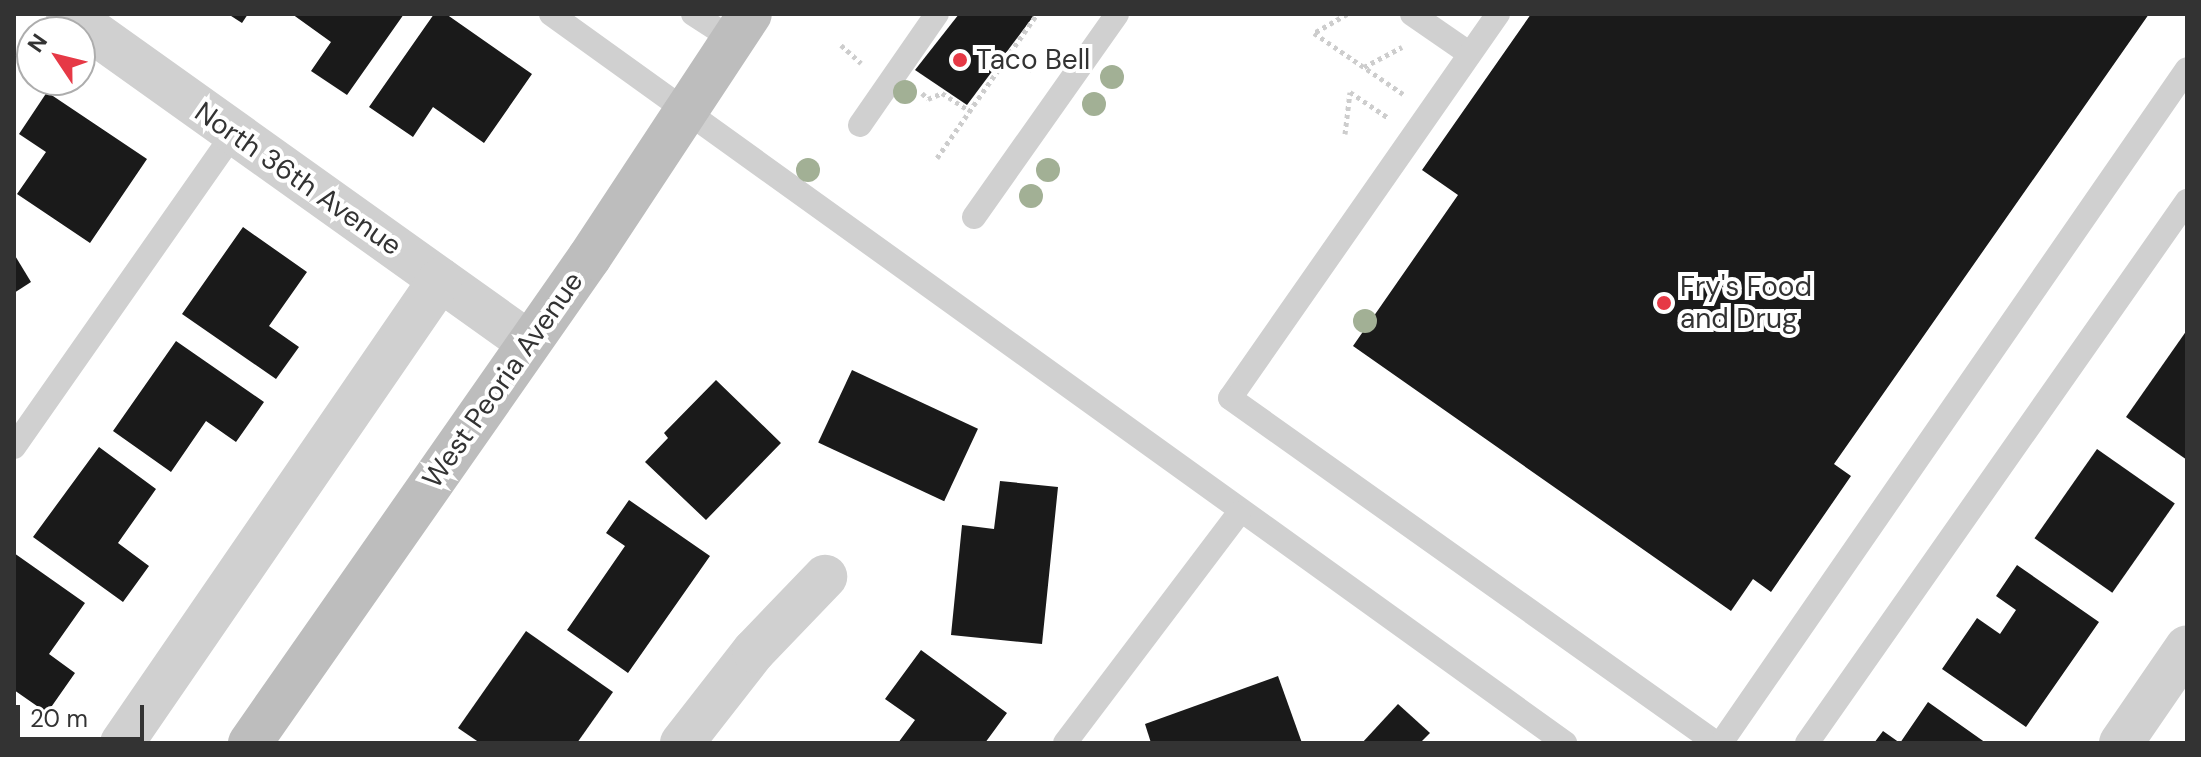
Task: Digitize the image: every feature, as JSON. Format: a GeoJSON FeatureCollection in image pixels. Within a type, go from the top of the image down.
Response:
{"type":"FeatureCollection","features":[{"type":"Feature","properties":{"kind":"main road","name":"West Peoria Avenue"},"geometry":{"type":"LineString","coordinates":[[250,743],[529,343],[741,27]]}},
{"type":"Feature","properties":{"kind":"street","name":"North 36th Avenue"},"geometry":{"type":"LineString","coordinates":[[68,14],[529,343]]}},
{"type":"Feature","properties":{"kind":"street"},"geometry":{"type":"LineString","coordinates":[[122,743],[440,280]]}},
{"type":"Feature","properties":{"kind":"street"},"geometry":{"type":"LineString","coordinates":[[682,743],[754,651],[825,577]]}},
{"type":"Feature","properties":{"kind":"street"},"geometry":{"type":"LineString","coordinates":[[2133,738],[2187,647]]}},
{"type":"Feature","properties":{"kind":"lane"},"geometry":{"type":"LineString","coordinates":[[551,14],[1239,513],[1565,743]]}},
{"type":"Feature","properties":{"kind":"lane"},"geometry":{"type":"LineString","coordinates":[[693,14],[741,27]]}},
{"type":"Feature","properties":{"kind":"lane"},"geometry":{"type":"LineString","coordinates":[[860,125],[937,14]]}},
{"type":"Feature","properties":{"kind":"lane"},"geometry":{"type":"LineString","coordinates":[[974,217],[1117,14]]}},
{"type":"Feature","properties":{"kind":"lane"},"geometry":{"type":"LineString","coordinates":[[1412,14],[1470,54]]}},
{"type":"Feature","properties":{"kind":"lane"},"geometry":{"type":"LineString","coordinates":[[1498,14],[1230,398],[1718,743],[2187,69]]}},
{"type":"Feature","properties":{"kind":"lane"},"geometry":{"type":"LineString","coordinates":[[17,436],[233,134]]}},
{"type":"Feature","properties":{"kind":"lane"},"geometry":{"type":"LineString","coordinates":[[1807,743],[2187,201]]}},
{"type":"Feature","properties":{"kind":"lane"},"geometry":{"type":"LineString","coordinates":[[1065,743],[1239,513]]}},
{"type":"Feature","properties":{"kind":"path"},"geometry":{"type":"LineString","coordinates":[[937,158],[1037,14]]}},
{"type":"Feature","properties":{"kind":"path"},"geometry":{"type":"LineString","coordinates":[[1347,14],[1314,33],[1404,95]]}},
{"type":"Feature","properties":{"kind":"path"},"geometry":{"type":"LineString","coordinates":[[841,45],[874,73]]}},
{"type":"Feature","properties":{"kind":"path"},"geometry":{"type":"LineString","coordinates":[[1364,67],[1404,45]]}},
{"type":"Feature","properties":{"kind":"path"},"geometry":{"type":"LineString","coordinates":[[1009,54],[1045,79]]}},
{"type":"Feature","properties":{"kind":"path"},"geometry":{"type":"LineString","coordinates":[[917,96],[925,92],[928,99],[942,93],[970,111]]}},
{"type":"Feature","properties":{"kind":"path"},"geometry":{"type":"LineString","coordinates":[[1345,134],[1350,92],[1389,118]]}},
{"type":"Feature","properties":{"kind":"building"},"geometry":{"type":"Polygon","coordinates":[[[228,14],[248,14],[242,23],[228,14]]]}},
{"type":"Feature","properties":{"kind":"building"},"geometry":{"type":"Polygon","coordinates":[[[292,14],[404,14],[347,95],[311,71],[331,42],[292,14]]]}},
{"type":"Feature","properties":{"kind":"building"},"geometry":{"type":"Polygon","coordinates":[[[434,14],[446,14],[532,74],[484,143],[433,107],[413,137],[369,107],[434,14]]]}},
{"type":"Feature","properties":{"kind":"building","name":"Taco Bell"},"geometry":{"type":"Polygon","coordinates":[[[959,14],[1035,14],[967,105],[915,70],[959,14]]]}},
{"type":"Feature","properties":{"kind":"building","name":"Fry's Food and Drug"},"geometry":{"type":"Polygon","coordinates":[[[1531,14],[2149,14],[1834,464],[1851,476],[1771,592],[1753,579],[1731,611],[1353,346],[1458,195],[1422,170],[1531,14]]]}},
{"type":"Feature","properties":{"kind":"building"},"geometry":{"type":"Polygon","coordinates":[[[44,96],[53,96],[147,159],[90,243],[17,194],[46,152],[19,134],[44,96]]]}},
{"type":"Feature","properties":{"kind":"building"},"geometry":{"type":"Polygon","coordinates":[[[243,227],[307,272],[269,326],[299,347],[276,379],[182,314],[243,227]]]}},
{"type":"Feature","properties":{"kind":"building"},"geometry":{"type":"Polygon","coordinates":[[[14,254],[31,282],[14,293],[14,254]]]}},
{"type":"Feature","properties":{"kind":"building"},"geometry":{"type":"Polygon","coordinates":[[[2187,330],[2187,460],[2126,417],[2187,330]]]}},
{"type":"Feature","properties":{"kind":"building"},"geometry":{"type":"Polygon","coordinates":[[[176,341],[264,402],[236,442],[206,421],[171,472],[113,431],[176,341]]]}},
{"type":"Feature","properties":{"kind":"building"},"geometry":{"type":"Polygon","coordinates":[[[852,370],[978,429],[944,501],[818,443],[852,370]]]}},
{"type":"Feature","properties":{"kind":"building"},"geometry":{"type":"Polygon","coordinates":[[[716,380],[781,443],[706,520],[645,462],[668,438],[664,433],[716,380]]]}},
{"type":"Feature","properties":{"kind":"building"},"geometry":{"type":"Polygon","coordinates":[[[99,447],[156,489],[118,543],[149,566],[123,602],[33,537],[99,447]]]}},
{"type":"Feature","properties":{"kind":"building"},"geometry":{"type":"Polygon","coordinates":[[[2097,449],[2175,503],[2112,593],[2034,538],[2097,449]]]}},
{"type":"Feature","properties":{"kind":"building"},"geometry":{"type":"Polygon","coordinates":[[[1000,481],[1058,487],[1042,644],[951,635],[962,525],[994,529],[1000,481]]]}},
{"type":"Feature","properties":{"kind":"building"},"geometry":{"type":"Polygon","coordinates":[[[629,500],[710,556],[628,673],[567,630],[625,546],[606,533],[629,500]]]}},
{"type":"Feature","properties":{"kind":"building"},"geometry":{"type":"Polygon","coordinates":[[[14,553],[85,603],[49,654],[75,673],[47,713],[14,690],[14,553]]]}},
{"type":"Feature","properties":{"kind":"building"},"geometry":{"type":"Polygon","coordinates":[[[2017,565],[2099,622],[2026,727],[1942,669],[1977,618],[2000,634],[2016,610],[1996,596],[2017,565]]]}},
{"type":"Feature","properties":{"kind":"building"},"geometry":{"type":"Polygon","coordinates":[[[526,631],[613,692],[577,743],[480,743],[458,728],[526,631]]]}},
{"type":"Feature","properties":{"kind":"building"},"geometry":{"type":"Polygon","coordinates":[[[921,650],[1007,713],[985,743],[898,743],[915,720],[885,699],[921,650]]]}},
{"type":"Feature","properties":{"kind":"building"},"geometry":{"type":"Polygon","coordinates":[[[1278,676],[1302,743],[1151,743],[1145,724],[1278,676]]]}},
{"type":"Feature","properties":{"kind":"building"},"geometry":{"type":"Polygon","coordinates":[[[1928,702],[1986,743],[1900,743],[1928,702]]]}},
{"type":"Feature","properties":{"kind":"building"},"geometry":{"type":"Polygon","coordinates":[[[1398,704],[1430,733],[1420,743],[1362,743],[1398,704]]]}},
{"type":"Feature","properties":{"kind":"building"},"geometry":{"type":"Polygon","coordinates":[[[1883,731],[1900,743],[1874,743],[1883,731]]]}},
{"type":"Feature","properties":{"kind":"place","name":"Taco Bell"},"geometry":{"type":"Point","coordinates":[960,60]}},
{"type":"Feature","properties":{"kind":"place","name":"Fry's Food and Drug"},"geometry":{"type":"Point","coordinates":[1664,303]}}]}
